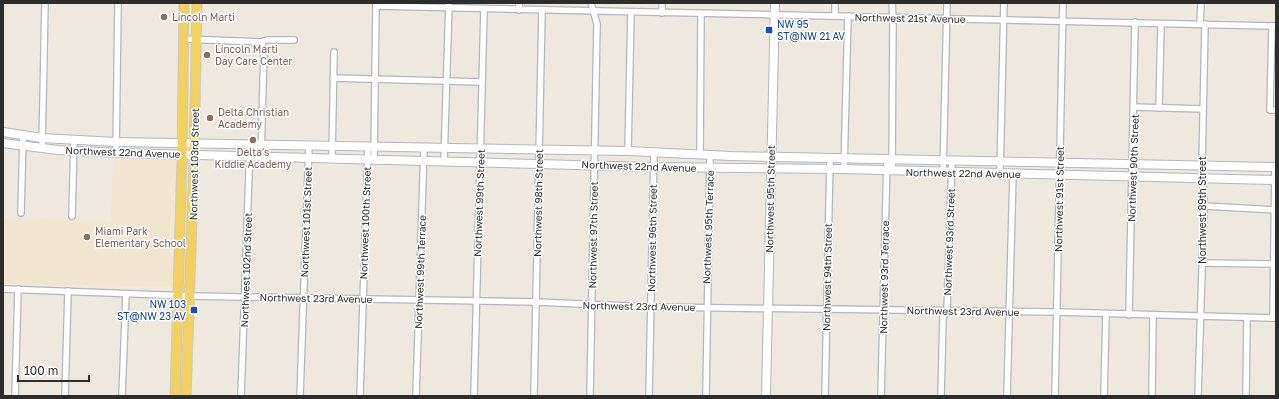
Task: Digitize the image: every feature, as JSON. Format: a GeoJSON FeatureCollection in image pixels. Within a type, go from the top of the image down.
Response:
{"type":"FeatureCollection","features":[{"type":"Feature","properties":{"kind":"main road","name":"Northwest 103rd Street"},"geometry":{"type":"LineString","coordinates":[[175,396],[183,143],[184,3]]}},
{"type":"Feature","properties":{"kind":"main road","name":"Northwest 103rd Street"},"geometry":{"type":"LineString","coordinates":[[186,396],[194,155],[197,3]]}},
{"type":"Feature","properties":{"kind":"main road","name":"Northwest 95th Street"},"geometry":{"type":"LineString","coordinates":[[766,396],[770,156],[775,3]]}},
{"type":"Feature","properties":{"kind":"main road","name":"Northwest 22nd Avenue"},"geometry":{"type":"LineString","coordinates":[[3,132],[42,138],[116,142],[628,151],[710,155],[1276,167]]}},
{"type":"Feature","properties":{"kind":"main road","name":"Northwest 22nd Avenue"},"geometry":{"type":"LineString","coordinates":[[3,143],[73,151],[194,155],[249,155],[653,167],[844,169],[947,173],[1276,180]]}},
{"type":"Feature","properties":{"kind":"street"},"geometry":{"type":"LineString","coordinates":[[42,148],[45,3]]}},
{"type":"Feature","properties":{"kind":"street"},"geometry":{"type":"LineString","coordinates":[[116,152],[118,3]]}},
{"type":"Feature","properties":{"kind":"street"},"geometry":{"type":"LineString","coordinates":[[519,3],[519,10]]}},
{"type":"Feature","properties":{"kind":"street","name":"Northwest 97th Street"},"geometry":{"type":"LineString","coordinates":[[590,396],[597,24],[592,3]]}},
{"type":"Feature","properties":{"kind":"street"},"geometry":{"type":"LineString","coordinates":[[662,3],[662,13]]}},
{"type":"Feature","properties":{"kind":"street"},"geometry":{"type":"LineString","coordinates":[[834,16],[835,3]]}},
{"type":"Feature","properties":{"kind":"street","name":"Northwest 93rd Terrace"},"geometry":{"type":"LineString","coordinates":[[882,396],[883,310],[889,171],[893,18],[892,3]]}},
{"type":"Feature","properties":{"kind":"street","name":"Northwest 93rd Street"},"geometry":{"type":"LineString","coordinates":[[941,396],[943,317],[947,311],[947,3]]}},
{"type":"Feature","properties":{"kind":"street"},"geometry":{"type":"LineString","coordinates":[[1000,174],[1004,3]]}},
{"type":"Feature","properties":{"kind":"street","name":"Northwest 91st Street"},"geometry":{"type":"LineString","coordinates":[[1055,396],[1063,3]]}},
{"type":"Feature","properties":{"kind":"street","name":"Northwest 89th Street"},"geometry":{"type":"LineString","coordinates":[[1198,396],[1204,206],[1204,179],[1202,165],[1203,24],[1200,3]]}},
{"type":"Feature","properties":{"kind":"street","name":"Northwest 21st Avenue"},"geometry":{"type":"LineString","coordinates":[[376,5],[449,6],[542,11],[774,14],[1274,26]]}},
{"type":"Feature","properties":{"kind":"street","name":"Northwest 100th Street"},"geometry":{"type":"LineString","coordinates":[[360,396],[363,299],[375,79],[376,5]]}},
{"type":"Feature","properties":{"kind":"street"},"geometry":{"type":"LineString","coordinates":[[444,161],[449,6]]}},
{"type":"Feature","properties":{"kind":"street","name":"Northwest 99th Street"},"geometry":{"type":"LineString","coordinates":[[474,396],[484,9]]}},
{"type":"Feature","properties":{"kind":"street","name":"Northwest 98th Street"},"geometry":{"type":"LineString","coordinates":[[534,396],[542,11]]}},
{"type":"Feature","properties":{"kind":"street"},"geometry":{"type":"LineString","coordinates":[[628,151],[631,13]]}},
{"type":"Feature","properties":{"kind":"street"},"geometry":{"type":"LineString","coordinates":[[700,154],[701,14]]}},
{"type":"Feature","properties":{"kind":"street"},"geometry":{"type":"LineString","coordinates":[[844,169],[848,16]]}},
{"type":"Feature","properties":{"kind":"street","name":"Northwest 90th Street"},"geometry":{"type":"LineString","coordinates":[[1129,314],[1135,22]]}},
{"type":"Feature","properties":{"kind":"street"},"geometry":{"type":"LineString","coordinates":[[1159,108],[1161,24]]}},
{"type":"Feature","properties":{"kind":"street"},"geometry":{"type":"LineString","coordinates":[[1273,110],[1274,26]]}},
{"type":"Feature","properties":{"kind":"street"},"geometry":{"type":"LineString","coordinates":[[184,39],[261,42],[267,40],[294,40]]}},
{"type":"Feature","properties":{"kind":"street"},"geometry":{"type":"LineString","coordinates":[[261,42],[264,50],[261,156]]}},
{"type":"Feature","properties":{"kind":"street"},"geometry":{"type":"LineString","coordinates":[[332,158],[334,52]]}},
{"type":"Feature","properties":{"kind":"street"},"geometry":{"type":"LineString","coordinates":[[334,78],[482,82]]}},
{"type":"Feature","properties":{"kind":"street"},"geometry":{"type":"LineString","coordinates":[[1134,107],[1203,109]]}},
{"type":"Feature","properties":{"kind":"street"},"geometry":{"type":"LineString","coordinates":[[21,213],[23,135]]}},
{"type":"Feature","properties":{"kind":"street"},"geometry":{"type":"LineString","coordinates":[[72,216],[74,140]]}},
{"type":"Feature","properties":{"kind":"street","name":"Northwest 102nd Street"},"geometry":{"type":"LineString","coordinates":[[241,396],[250,144]]}},
{"type":"Feature","properties":{"kind":"street","name":"Northwest 101st Street"},"geometry":{"type":"LineString","coordinates":[[300,396],[309,145]]}},
{"type":"Feature","properties":{"kind":"street","name":"Northwest 99th Terrace"},"geometry":{"type":"LineString","coordinates":[[416,396],[424,147]]}},
{"type":"Feature","properties":{"kind":"street","name":"Northwest 96th Street"},"geometry":{"type":"LineString","coordinates":[[649,396],[654,152]]}},
{"type":"Feature","properties":{"kind":"street","name":"Northwest 95th Terrace"},"geometry":{"type":"LineString","coordinates":[[706,396],[706,307],[710,155]]}},
{"type":"Feature","properties":{"kind":"street","name":"Northwest 94th Street"},"geometry":{"type":"LineString","coordinates":[[825,396],[830,157]]}},
{"type":"Feature","properties":{"kind":"street"},"geometry":{"type":"LineString","coordinates":[[1275,318],[1276,167]]}},
{"type":"Feature","properties":{"kind":"street"},"geometry":{"type":"LineString","coordinates":[[1007,396],[1013,174]]}},
{"type":"Feature","properties":{"kind":"street"},"geometry":{"type":"LineString","coordinates":[[1204,206],[1275,210]]}},
{"type":"Feature","properties":{"kind":"street"},"geometry":{"type":"LineString","coordinates":[[1202,263],[1275,264]]}},
{"type":"Feature","properties":{"kind":"street","name":"Northwest 23rd Avenue"},"geometry":{"type":"LineString","coordinates":[[3,289],[178,296],[536,302],[592,306],[1057,312],[1153,316],[1275,318]]}},
{"type":"Feature","properties":{"kind":"street"},"geometry":{"type":"LineString","coordinates":[[15,396],[18,289]]}},
{"type":"Feature","properties":{"kind":"street"},"geometry":{"type":"LineString","coordinates":[[65,396],[68,291]]}},
{"type":"Feature","properties":{"kind":"street"},"geometry":{"type":"LineString","coordinates":[[122,396],[126,294]]}},
{"type":"Feature","properties":{"kind":"street"},"geometry":{"type":"LineString","coordinates":[[1104,396],[1106,314]]}},
{"type":"Feature","properties":{"kind":"street"},"geometry":{"type":"LineString","coordinates":[[1152,396],[1153,316]]}},
{"type":"Feature","properties":{"kind":"street"},"geometry":{"type":"LineString","coordinates":[[1246,396],[1247,318]]}},
{"type":"Feature","properties":{"kind":"shaded area","name":"Miami Park Elementary School"},"geometry":{"type":"Polygon","coordinates":[[[113,159],[173,159],[177,164],[177,192],[172,196],[169,253],[174,257],[172,287],[3,283],[3,218],[111,221],[113,159]]]}},
{"type":"Feature","properties":{"kind":"place","name":"Lincoln Marti"},"geometry":{"type":"Point","coordinates":[164,17]}},
{"type":"Feature","properties":{"kind":"place","name":"NW 95 ST@NW 21 AV"},"geometry":{"type":"Point","coordinates":[769,30]}},
{"type":"Feature","properties":{"kind":"place","name":"Lincoln Marti Day Care Center"},"geometry":{"type":"Point","coordinates":[207,55]}},
{"type":"Feature","properties":{"kind":"place","name":"Delta Christian Academy"},"geometry":{"type":"Point","coordinates":[210,118]}},
{"type":"Feature","properties":{"kind":"place","name":"Delta's Kiddie Academy"},"geometry":{"type":"Point","coordinates":[253,140]}},
{"type":"Feature","properties":{"kind":"place","name":"Miami Park Elementary School"},"geometry":{"type":"Point","coordinates":[87,237]}},
{"type":"Feature","properties":{"kind":"place","name":"NW 103 ST@NW 23 AV"},"geometry":{"type":"Point","coordinates":[194,310]}}]}
